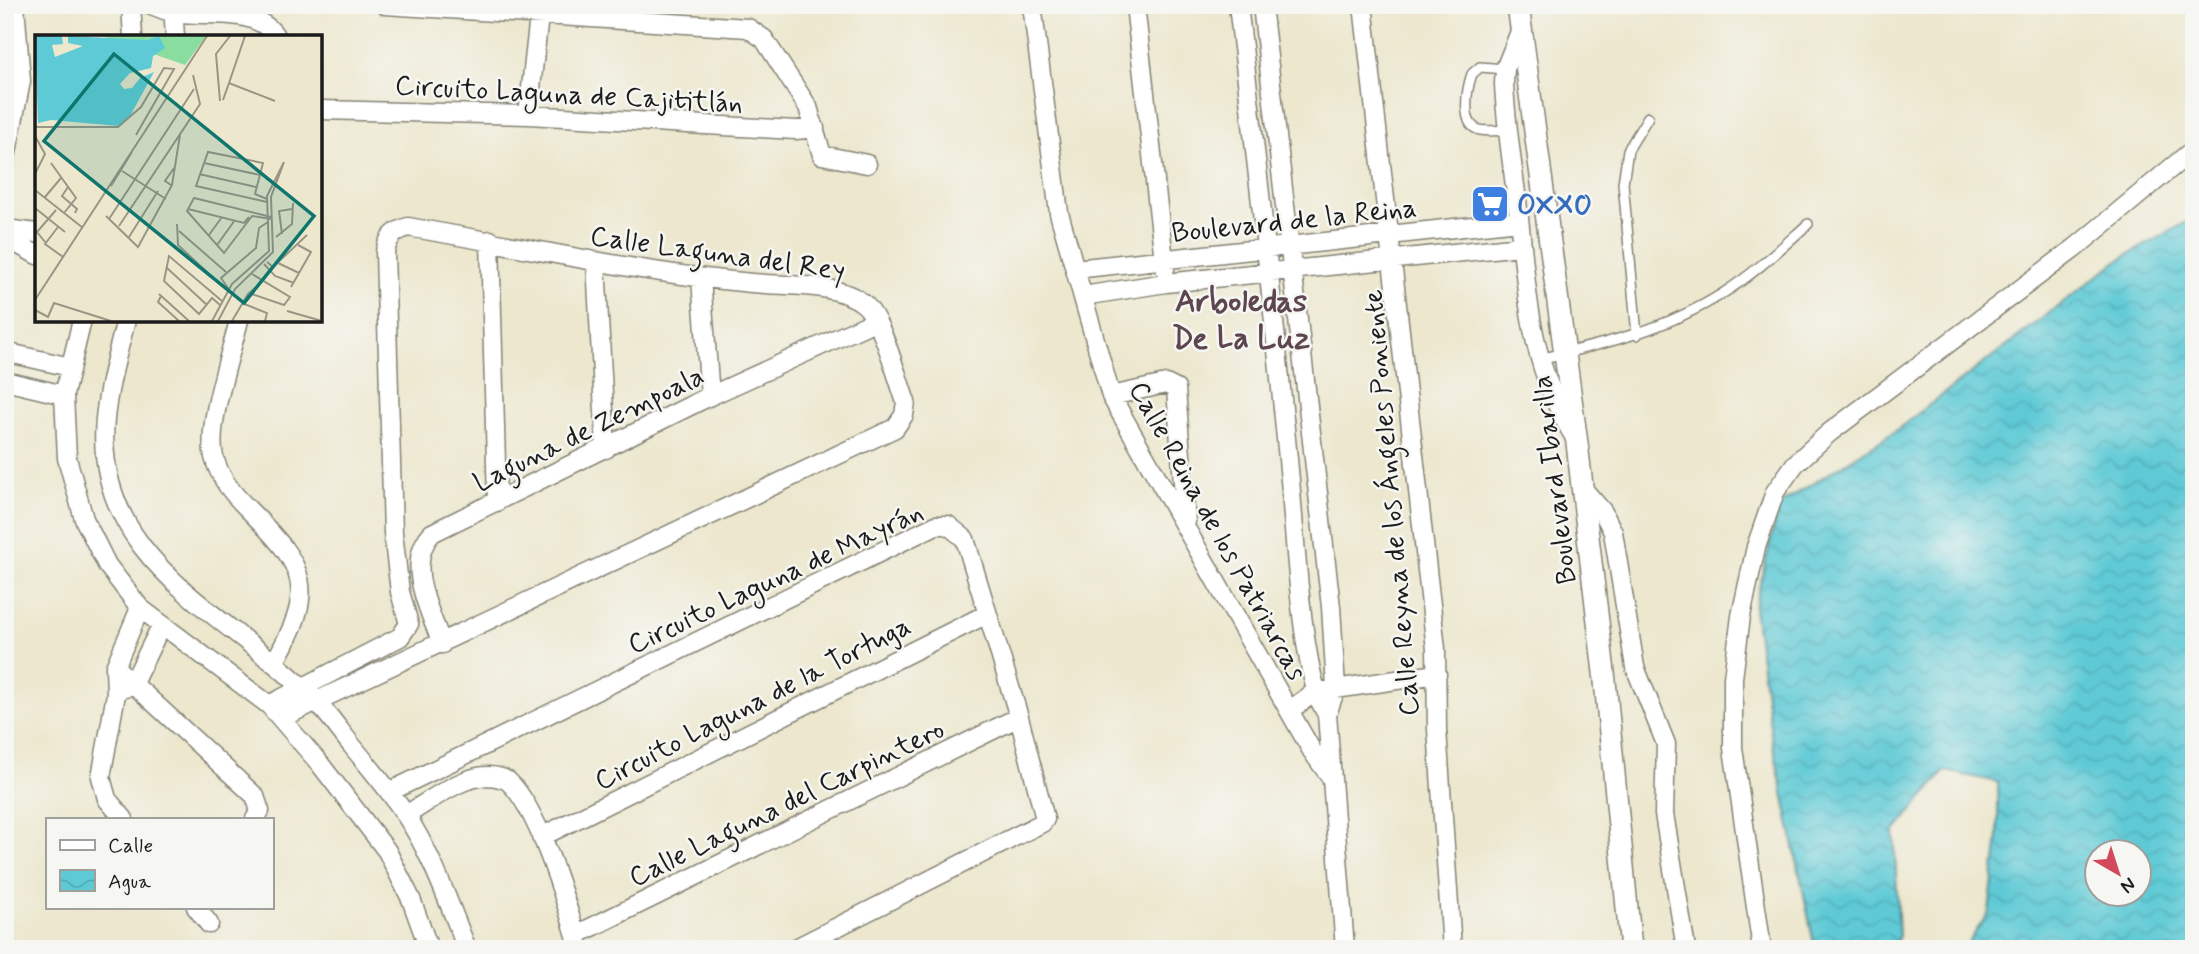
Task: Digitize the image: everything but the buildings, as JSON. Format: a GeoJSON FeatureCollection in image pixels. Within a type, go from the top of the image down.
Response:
{"type":"FeatureCollection","features":[{"type":"Feature","properties":{"kind":"street"},"geometry":{"type":"LineString","coordinates":[[5,162],[11,101],[21,81],[15,5]]}},
{"type":"Feature","properties":{"kind":"street"},"geometry":{"type":"LineString","coordinates":[[131,5],[132,35]]}},
{"type":"Feature","properties":{"kind":"street"},"geometry":{"type":"LineString","coordinates":[[151,5],[258,21],[274,35]]}},
{"type":"Feature","properties":{"kind":"street","name":"Circuito Laguna de Cajititlán"},"geometry":{"type":"LineString","coordinates":[[385,5],[748,29],[764,38],[808,107],[822,155],[867,164]]}},
{"type":"Feature","properties":{"kind":"street","name":"Calle Reina de los Patriarcas"},"geometry":{"type":"LineString","coordinates":[[1032,5],[1059,213],[1111,396],[1331,778]]}},
{"type":"Feature","properties":{"kind":"street"},"geometry":{"type":"LineString","coordinates":[[1135,5],[1166,283]]}},
{"type":"Feature","properties":{"kind":"street"},"geometry":{"type":"LineString","coordinates":[[1238,5],[1270,274],[1304,612],[1315,692],[1327,715]]}},
{"type":"Feature","properties":{"kind":"street"},"geometry":{"type":"LineString","coordinates":[[1262,5],[1331,607],[1336,688],[1327,715],[1345,949]]}},
{"type":"Feature","properties":{"kind":"street","name":"Calle Reyna de los Ángeles Poniente"},"geometry":{"type":"LineString","coordinates":[[1363,5],[1394,261],[1437,674],[1437,729],[1452,949]]}},
{"type":"Feature","properties":{"kind":"street","name":"Boulevard Ibarilla"},"geometry":{"type":"LineString","coordinates":[[1518,5],[1583,489],[1631,949]]}},
{"type":"Feature","properties":{"kind":"street"},"geometry":{"type":"LineString","coordinates":[[173,9],[175,35]]}},
{"type":"Feature","properties":{"kind":"street"},"geometry":{"type":"LineString","coordinates":[[528,115],[539,16]]}},
{"type":"Feature","properties":{"kind":"street"},"geometry":{"type":"LineString","coordinates":[[1521,29],[1505,69],[1508,130],[1521,246],[1537,359],[1553,400],[1577,443]]}},
{"type":"Feature","properties":{"kind":"street","name":"Circuito Laguna de Cajititlán"},"geometry":{"type":"LineString","coordinates":[[322,110],[528,115],[796,130],[815,128]]}},
{"type":"Feature","properties":{"kind":"street"},"geometry":{"type":"LineString","coordinates":[[1762,949],[1732,748],[1733,678],[1741,616],[1756,547],[1775,492],[1795,464],[1829,433],[2075,248],[2194,149]]}},
{"type":"Feature","properties":{"kind":"street","name":"Boulevard de la Reina"},"geometry":{"type":"LineString","coordinates":[[1075,269],[1519,220]]}},
{"type":"Feature","properties":{"kind":"street","name":"Calle Laguna del Rey"},"geometry":{"type":"LineString","coordinates":[[408,227],[491,240],[596,262],[701,279],[817,288],[862,302],[875,321],[906,401],[904,415],[895,428],[316,701],[275,711],[302,687],[401,637],[408,624],[400,592],[393,533],[385,252],[387,242],[400,229],[408,227]]}},
{"type":"Feature","properties":{"kind":"street"},"geometry":{"type":"LineString","coordinates":[[5,229],[35,233]]}},
{"type":"Feature","properties":{"kind":"street"},"geometry":{"type":"LineString","coordinates":[[5,237],[35,254]]}},
{"type":"Feature","properties":{"kind":"street"},"geometry":{"type":"LineString","coordinates":[[491,240],[498,502]]}},
{"type":"Feature","properties":{"kind":"street","name":"Boulevard de la Reina"},"geometry":{"type":"LineString","coordinates":[[1083,296],[1166,283],[1292,272],[1521,246]]}},
{"type":"Feature","properties":{"kind":"street"},"geometry":{"type":"LineString","coordinates":[[596,262],[606,449]]}},
{"type":"Feature","properties":{"kind":"street"},"geometry":{"type":"LineString","coordinates":[[701,279],[710,397]]}},
{"type":"Feature","properties":{"kind":"street","name":"Laguna de Zempoala"},"geometry":{"type":"LineString","coordinates":[[442,643],[419,569],[421,548],[432,533],[710,397],[875,321]]}},
{"type":"Feature","properties":{"kind":"street"},"geometry":{"type":"LineString","coordinates":[[81,322],[64,395],[67,458],[84,519],[107,565],[140,608],[275,711],[387,851],[411,899],[429,949]]}},
{"type":"Feature","properties":{"kind":"street"},"geometry":{"type":"LineString","coordinates":[[126,322],[105,419],[109,468],[117,504],[129,528],[176,587],[274,663],[316,701],[406,815],[467,949]]}},
{"type":"Feature","properties":{"kind":"street"},"geometry":{"type":"LineString","coordinates":[[239,322],[212,432],[213,454],[219,472],[230,490],[289,552],[296,565],[302,596],[299,612],[274,663]]}},
{"type":"Feature","properties":{"kind":"street"},"geometry":{"type":"LineString","coordinates":[[5,352],[70,367]]}},
{"type":"Feature","properties":{"kind":"street"},"geometry":{"type":"LineString","coordinates":[[5,381],[64,395]]}},
{"type":"Feature","properties":{"kind":"street"},"geometry":{"type":"LineString","coordinates":[[1111,396],[1166,384],[1176,389],[1186,525]]}},
{"type":"Feature","properties":{"kind":"street"},"geometry":{"type":"LineString","coordinates":[[1583,489],[1603,512],[1613,532],[1635,667],[1666,744],[1664,814],[1686,949]]}},
{"type":"Feature","properties":{"kind":"street","name":"Circuito Laguna de Mayrán"},"geometry":{"type":"LineString","coordinates":[[389,792],[936,525],[954,527],[965,539],[1046,813],[1042,823],[794,949]]}},
{"type":"Feature","properties":{"kind":"street"},"geometry":{"type":"LineString","coordinates":[[123,818],[107,799],[102,784],[116,695],[116,667],[140,608]]}},
{"type":"Feature","properties":{"kind":"street","name":"Circuito Laguna de la Tortuga"},"geometry":{"type":"LineString","coordinates":[[541,837],[987,614]]}},
{"type":"Feature","properties":{"kind":"street"},"geometry":{"type":"LineString","coordinates":[[116,695],[133,682],[161,626]]}},
{"type":"Feature","properties":{"kind":"street"},"geometry":{"type":"LineString","coordinates":[[116,667],[255,796],[260,811],[256,818]]}},
{"type":"Feature","properties":{"kind":"street"},"geometry":{"type":"LineString","coordinates":[[1290,710],[1315,692],[1437,674]]}},
{"type":"Feature","properties":{"kind":"street","name":"Calle Laguna del Carpintero"},"geometry":{"type":"LineString","coordinates":[[578,942],[1019,717]]}},
{"type":"Feature","properties":{"kind":"street"},"geometry":{"type":"LineString","coordinates":[[406,815],[472,778],[498,776],[514,786],[541,837],[578,942]]}},
{"type":"Feature","properties":{"kind":"street"},"geometry":{"type":"LineString","coordinates":[[411,899],[440,886]]}},
{"type":"Feature","properties":{"kind":"street"},"geometry":{"type":"LineString","coordinates":[[197,908],[209,923]]}},
{"type":"Feature","properties":{"kind":"lane"},"geometry":{"type":"LineString","coordinates":[[1505,69],[1480,67],[1472,74],[1467,112],[1470,124],[1478,130],[1508,130]]}},
{"type":"Feature","properties":{"kind":"lane"},"geometry":{"type":"LineString","coordinates":[[1637,335],[1623,183],[1628,150],[1648,117]]}},
{"type":"Feature","properties":{"kind":"lane"},"geometry":{"type":"LineString","coordinates":[[1537,359],[1637,335],[1668,323],[1726,292],[1808,224]]}},
{"type":"Feature","properties":{"kind":"water"},"geometry":{"type":"Polygon","coordinates":[[[2194,218],[2194,949],[1964,949],[1989,912],[1998,837],[1998,782],[1945,771],[1894,832],[1899,936],[1892,949],[1815,949],[1771,734],[1754,609],[1779,505],[1894,432],[2117,261],[2194,218]]]}},
{"type":"Feature","properties":{"kind":"place","name":"OXXO"},"geometry":{"type":"Point","coordinates":[1490,204]}},
{"type":"Feature","properties":{"kind":"district","name":"Arboledas De La Luz"},"geometry":{"type":"Point","coordinates":[1241,318]}}]}
